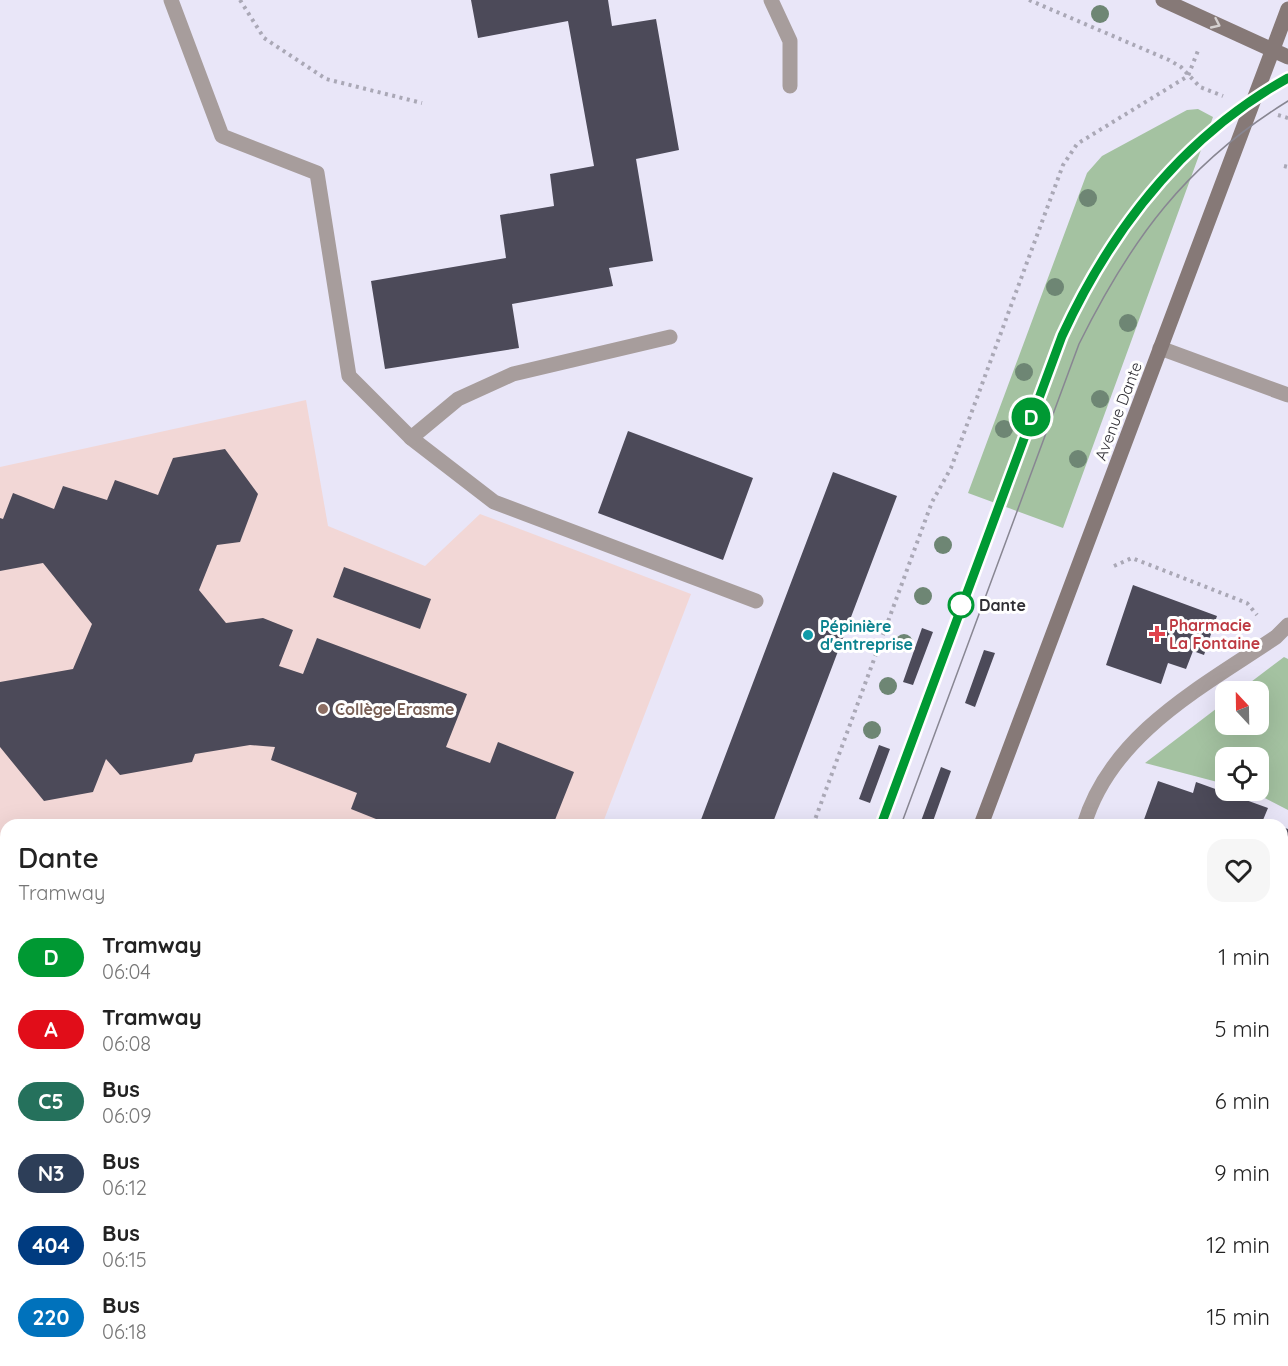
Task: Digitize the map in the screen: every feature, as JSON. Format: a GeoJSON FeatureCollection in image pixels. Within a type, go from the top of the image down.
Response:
{"type":"FeatureCollection","features":[{"type":"Feature","properties":{"kind":"street"},"geometry":{"type":"LineString","coordinates":[[171,0],[222,136],[317,173],[349,376],[411,438],[494,502],[756,601]]}},
{"type":"Feature","properties":{"kind":"street"},"geometry":{"type":"LineString","coordinates":[[771,0],[790,40],[790,86]]}},
{"type":"Feature","properties":{"kind":"street"},"geometry":{"type":"LineString","coordinates":[[1163,0],[1288,57]]}},
{"type":"Feature","properties":{"kind":"street","name":"Avenue Dante"},"geometry":{"type":"LineString","coordinates":[[983,819],[1288,9]]}},
{"type":"Feature","properties":{"kind":"street"},"geometry":{"type":"LineString","coordinates":[[411,438],[458,399],[513,374],[670,337]]}},
{"type":"Feature","properties":{"kind":"street"},"geometry":{"type":"LineString","coordinates":[[1160,348],[1288,395]]}},
{"type":"Feature","properties":{"kind":"street"},"geometry":{"type":"LineString","coordinates":[[1086,819],[1100,786],[1145,730],[1180,700],[1276,637],[1288,625]]}},
{"type":"Feature","properties":{"kind":"path"},"geometry":{"type":"LineString","coordinates":[[240,0],[264,38],[326,79],[422,102]]}},
{"type":"Feature","properties":{"kind":"path"},"geometry":{"type":"LineString","coordinates":[[815,819],[932,502],[951,468],[1063,165],[1077,144],[1188,76],[1181,67],[1169,60],[1029,0]]}},
{"type":"Feature","properties":{"kind":"path"},"geometry":{"type":"LineString","coordinates":[[1114,566],[1132,558],[1247,603],[1276,637]]}},
{"type":"Feature","properties":{"kind":"shaded area","name":"Collège Erasme"},"geometry":{"type":"Polygon","coordinates":[[[306,400],[328,526],[425,566],[480,514],[691,594],[604,819],[0,819],[0,467],[306,400]]]}},
{"type":"Feature","properties":{"kind":"green space"},"geometry":{"type":"Polygon","coordinates":[[[1198,109],[1213,117],[1063,528],[968,493],[1087,173],[1102,156],[1187,110],[1198,109]]]}},
{"type":"Feature","properties":{"kind":"green space"},"geometry":{"type":"Polygon","coordinates":[[[1284,657],[1288,659],[1288,810],[1269,800],[1269,747],[1215,747],[1215,781],[1145,763],[1215,710],[1215,735],[1269,735],[1269,681],[1252,681],[1284,657]]]}},
{"type":"Feature","properties":{"kind":"building"},"geometry":{"type":"Polygon","coordinates":[[[471,0],[608,0],[612,26],[656,19],[679,150],[636,159],[653,261],[609,268],[613,286],[512,304],[519,348],[385,369],[371,281],[506,258],[500,215],[554,206],[550,174],[594,166],[568,21],[478,38],[471,0]]]}},
{"type":"Feature","properties":{"kind":"building"},"geometry":{"type":"Polygon","coordinates":[[[628,431],[753,478],[723,560],[598,513],[628,431]]]}},
{"type":"Feature","properties":{"kind":"building"},"geometry":{"type":"Polygon","coordinates":[[[225,449],[258,494],[240,542],[217,545],[199,590],[226,623],[263,618],[293,630],[279,666],[303,674],[317,638],[467,694],[446,747],[490,763],[498,742],[574,772],[555,819],[376,819],[351,809],[357,793],[271,760],[275,747],[250,745],[195,754],[192,762],[120,775],[106,759],[93,792],[44,801],[0,747],[0,682],[73,669],[92,624],[43,563],[0,571],[0,518],[3,519],[13,493],[54,509],[63,486],[107,500],[115,480],[158,495],[173,458],[225,449]]]}},
{"type":"Feature","properties":{"kind":"building","name":"Pépinière d'entreprise"},"geometry":{"type":"Polygon","coordinates":[[[833,472],[897,496],[774,819],[701,819],[833,472]]]}},
{"type":"Feature","properties":{"kind":"building"},"geometry":{"type":"Polygon","coordinates":[[[344,567],[431,599],[420,629],[333,597],[344,567]]]}},
{"type":"Feature","properties":{"kind":"building"},"geometry":{"type":"Polygon","coordinates":[[[1133,585],[1217,616],[1204,655],[1193,651],[1186,669],[1168,663],[1161,684],[1106,665],[1133,585]]]}},
{"type":"Feature","properties":{"kind":"building"},"geometry":{"type":"Polygon","coordinates":[[[922,628],[933,632],[913,685],[903,682],[922,628]]]}},
{"type":"Feature","properties":{"kind":"building"},"geometry":{"type":"Polygon","coordinates":[[[984,650],[995,653],[975,707],[965,703],[984,650]]]}},
{"type":"Feature","properties":{"kind":"building"},"geometry":{"type":"Polygon","coordinates":[[[879,745],[890,749],[870,803],[859,799],[879,745]]]}},
{"type":"Feature","properties":{"kind":"building"},"geometry":{"type":"Polygon","coordinates":[[[941,767],[951,771],[934,819],[922,819],[941,767]]]}},
{"type":"Feature","properties":{"kind":"building"},"geometry":{"type":"Polygon","coordinates":[[[1158,781],[1193,793],[1196,782],[1215,789],[1215,801],[1249,801],[1268,808],[1263,819],[1144,819],[1158,781]]]}},
{"type":"Feature","properties":{"kind":"tram line"},"geometry":{"type":"LineString","coordinates":[[883,819],[1062,336],[1081,297],[1127,223],[1183,157],[1216,127],[1250,101],[1288,78]]}},
{"type":"Feature","properties":{"kind":"tram line","name":"D"},"geometry":{"type":"LineString","coordinates":[[883,819],[920,714],[1062,336],[1092,276],[1123,225],[1177,162],[1246,105],[1288,78]]}},
{"type":"Feature","properties":{"kind":"tram line"},"geometry":{"type":"LineString","coordinates":[[903,819],[1079,344],[1099,306],[1141,238],[1191,178],[1252,125],[1288,101]]}},
{"type":"Feature","properties":{"kind":"place","name":"Dante"},"geometry":{"type":"Point","coordinates":[961,605]}},
{"type":"Feature","properties":{"kind":"place","name":"Pharmacie La Fontaine"},"geometry":{"type":"Point","coordinates":[1157,634]}},
{"type":"Feature","properties":{"kind":"place","name":"Pépinière d'entreprise"},"geometry":{"type":"Point","coordinates":[808,635]}},
{"type":"Feature","properties":{"kind":"place","name":"Collège Erasme"},"geometry":{"type":"Point","coordinates":[323,709]}}]}
